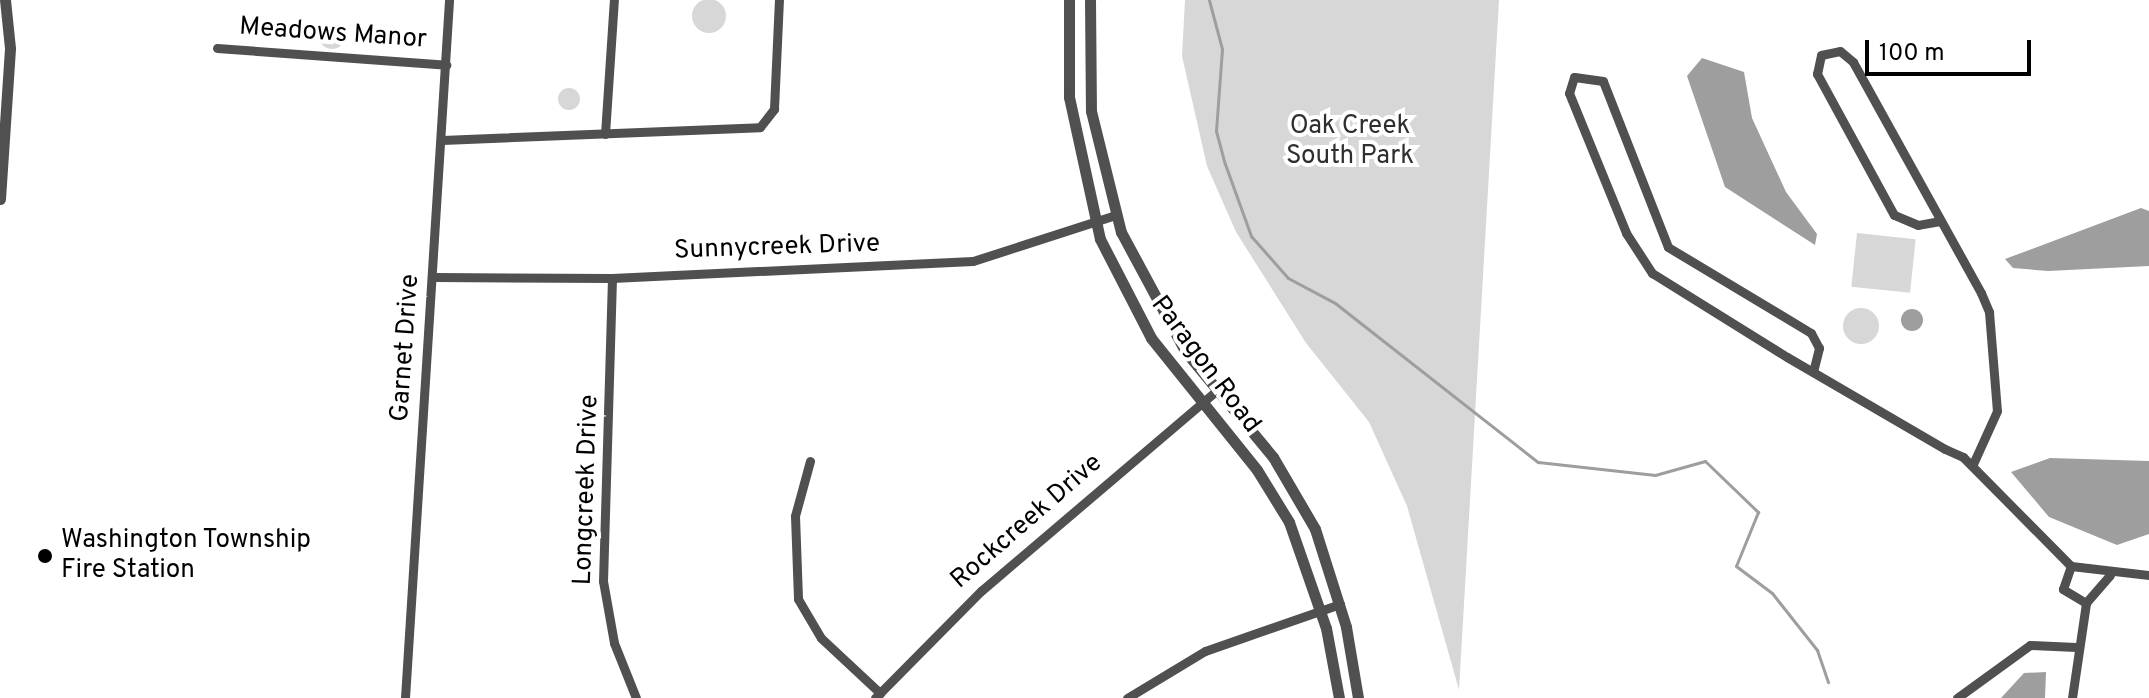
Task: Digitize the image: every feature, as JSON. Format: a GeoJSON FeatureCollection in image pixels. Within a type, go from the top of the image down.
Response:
{"type":"FeatureCollection","features":[{"type":"Feature","properties":{"kind":"street"},"geometry":{"type":"LineString","coordinates":[[0,199],[10,48],[2,31],[5,0]]}},
{"type":"Feature","properties":{"kind":"street","name":"Garnet Drive"},"geometry":{"type":"LineString","coordinates":[[405,698],[434,277],[449,0]]}},
{"type":"Feature","properties":{"kind":"street"},"geometry":{"type":"LineString","coordinates":[[605,134],[614,0]]}},
{"type":"Feature","properties":{"kind":"street"},"geometry":{"type":"LineString","coordinates":[[442,140],[753,129],[767,121],[779,0]]}},
{"type":"Feature","properties":{"kind":"street","name":"Paragon Road"},"geometry":{"type":"LineString","coordinates":[[1069,0],[1069,97],[1095,225],[1137,315],[1275,497],[1319,609],[1339,698]]}},
{"type":"Feature","properties":{"kind":"street","name":"Paragon Road"},"geometry":{"type":"LineString","coordinates":[[1090,0],[1091,111],[1115,215],[1140,276],[1217,390],[1299,499],[1340,604],[1358,698]]}},
{"type":"Feature","properties":{"kind":"street","name":"Meadows Manor"},"geometry":{"type":"LineString","coordinates":[[217,48],[446,65]]}},
{"type":"Feature","properties":{"kind":"street"},"geometry":{"type":"LineString","coordinates":[[1940,221],[1918,225],[1894,215],[1817,74],[1821,55],[1840,51],[1853,62],[1940,221],[1994,334],[1996,419],[1973,464]]}},
{"type":"Feature","properties":{"kind":"street"},"geometry":{"type":"LineString","coordinates":[[1813,372],[1819,348],[1811,333],[1668,247],[1603,81],[1574,77],[1569,93],[1642,263],[1813,372],[1973,464],[2071,566],[2110,575],[2149,575]]}},
{"type":"Feature","properties":{"kind":"street","name":"Sunnycreek Drive"},"geometry":{"type":"LineString","coordinates":[[434,277],[612,278],[973,261],[1095,225],[1115,215]]}},
{"type":"Feature","properties":{"kind":"street","name":"Longcreek Drive"},"geometry":{"type":"LineString","coordinates":[[612,278],[603,581],[610,630],[636,698]]}},
{"type":"Feature","properties":{"kind":"street","name":"Rockcreek Drive"},"geometry":{"type":"LineString","coordinates":[[877,696],[940,628],[1199,400],[1217,390]]}},
{"type":"Feature","properties":{"kind":"street"},"geometry":{"type":"LineString","coordinates":[[810,461],[795,516],[798,599],[821,638],[877,696]]}},
{"type":"Feature","properties":{"kind":"street"},"geometry":{"type":"LineString","coordinates":[[2071,566],[2063,589],[2086,603]]}},
{"type":"Feature","properties":{"kind":"street"},"geometry":{"type":"LineString","coordinates":[[2072,698],[2076,647],[2086,603],[2110,575]]}},
{"type":"Feature","properties":{"kind":"street"},"geometry":{"type":"LineString","coordinates":[[1127,698],[1205,651],[1340,604]]}},
{"type":"Feature","properties":{"kind":"street"},"geometry":{"type":"LineString","coordinates":[[1957,698],[2030,645],[2076,647]]}},
{"type":"Feature","properties":{"kind":"green space"},"geometry":{"type":"Polygon","coordinates":[[[709,-1],[721,4],[726,16],[721,28],[709,33],[697,28],[692,16],[697,4],[709,-1]]]}},
{"type":"Feature","properties":{"kind":"green space","name":"Oak Creek South Park"},"geometry":{"type":"Polygon","coordinates":[[[1185,0],[1499,0],[1459,690],[1407,506],[1369,422],[1306,343],[1236,232],[1207,166],[1182,56],[1185,0]]]}},
{"type":"Feature","properties":{"kind":"green space"},"geometry":{"type":"Polygon","coordinates":[[[332,23],[342,26],[345,36],[342,46],[332,49],[322,46],[319,36],[322,26],[332,23]]]}},
{"type":"Feature","properties":{"kind":"green space"},"geometry":{"type":"Polygon","coordinates":[[[569,88],[577,91],[580,99],[577,107],[569,110],[561,107],[558,99],[561,91],[569,88]]]}},
{"type":"Feature","properties":{"kind":"green space"},"geometry":{"type":"Polygon","coordinates":[[[1857,233],[1916,239],[1910,293],[1851,287],[1857,233]]]}},
{"type":"Feature","properties":{"kind":"green space"},"geometry":{"type":"Polygon","coordinates":[[[1861,308],[1874,313],[1879,326],[1874,339],[1861,344],[1848,339],[1843,326],[1848,313],[1861,308]]]}},
{"type":"Feature","properties":{"kind":"shaded area"},"geometry":{"type":"Polygon","coordinates":[[[1702,58],[1744,72],[1752,118],[1786,192],[1817,234],[1815,245],[1725,187],[1687,76],[1702,58]]]}},
{"type":"Feature","properties":{"kind":"shaded area"},"geometry":{"type":"Polygon","coordinates":[[[2141,208],[2149,211],[2149,266],[2048,271],[2013,268],[2005,259],[2141,208]]]}},
{"type":"Feature","properties":{"kind":"shaded area"},"geometry":{"type":"Polygon","coordinates":[[[1912,309],[1920,312],[1923,320],[1920,328],[1912,331],[1904,328],[1901,320],[1904,312],[1912,309]]]}},
{"type":"Feature","properties":{"kind":"shaded area"},"geometry":{"type":"Polygon","coordinates":[[[2050,458],[2149,461],[2149,534],[2117,545],[2049,517],[2011,472],[2050,458]]]}},
{"type":"Feature","properties":{"kind":"shaded area"},"geometry":{"type":"Polygon","coordinates":[[[2046,672],[2045,698],[2001,698],[2024,673],[2046,672]]]}},
{"type":"Feature","properties":{"kind":"waterway"},"geometry":{"type":"LineString","coordinates":[[1209,0],[1222,49],[1216,131],[1225,164],[1251,236],[1288,278],[1335,303],[1538,462],[1655,475],[1705,461],[1758,512],[1736,566],[1772,593],[1817,650],[1828,682]]}},
{"type":"Feature","properties":{"kind":"place","name":"Washington Township Fire Station"},"geometry":{"type":"Point","coordinates":[45,556]}}]}
